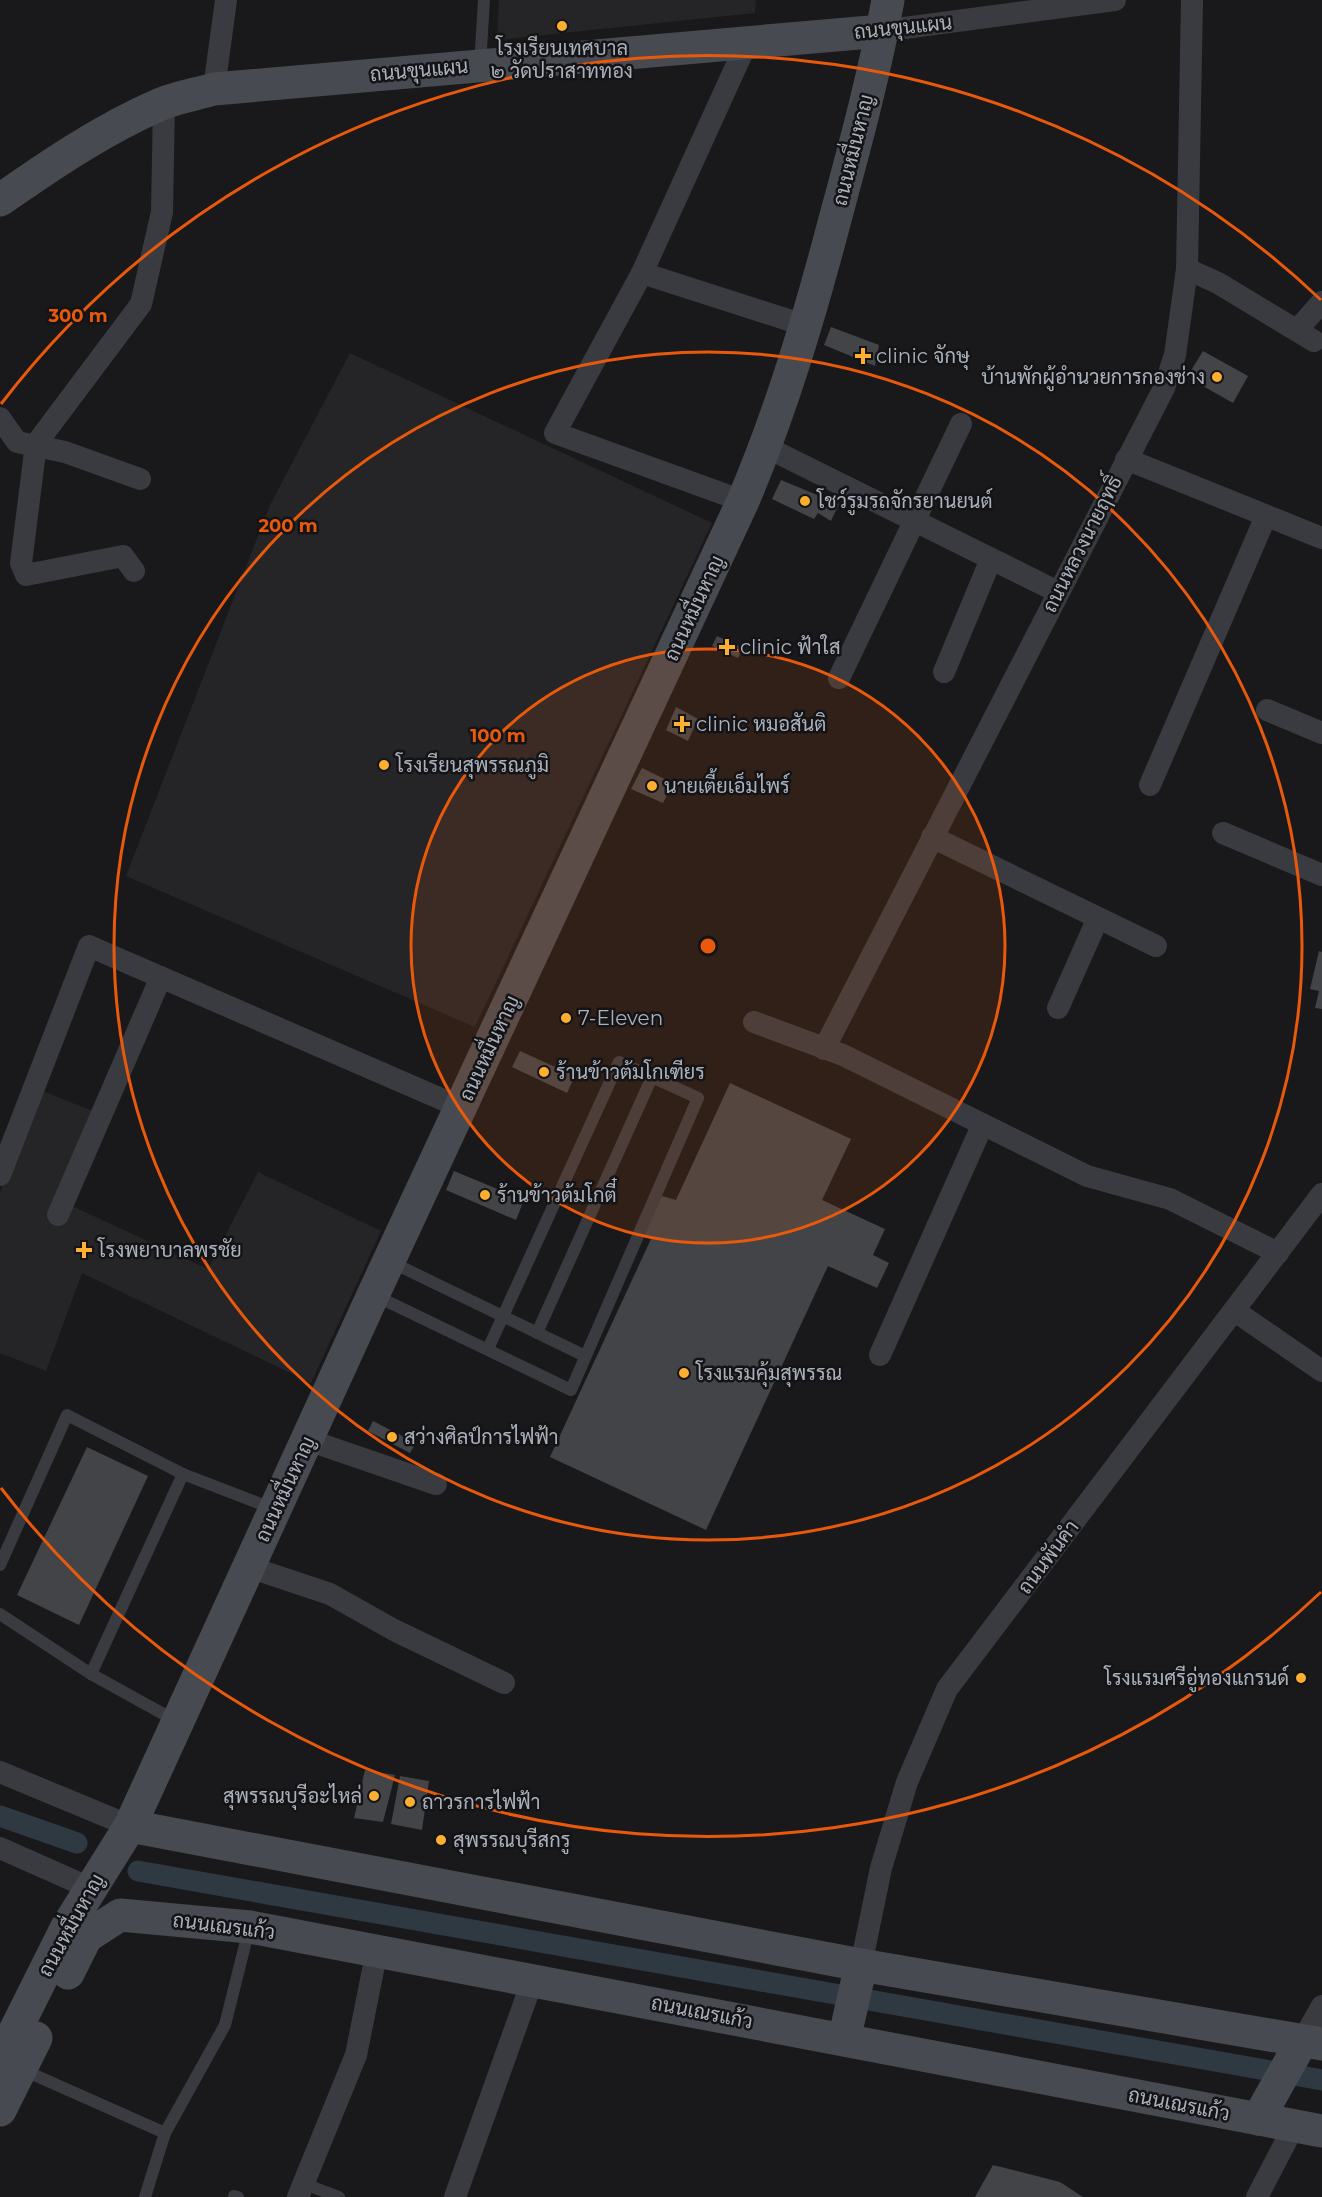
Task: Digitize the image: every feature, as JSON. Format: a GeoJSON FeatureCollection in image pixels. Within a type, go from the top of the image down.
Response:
{"type":"FeatureCollection","features":[{"type":"Feature","properties":{"kind":"street"},"geometry":{"type":"LineString","coordinates":[[214,89],[226,0]]}},
{"type":"Feature","properties":{"kind":"street","name":"ถนนขุนแผน"},"geometry":{"type":"LineString","coordinates":[[0,200],[57,160],[114,126],[164,104],[214,89],[748,40],[885,15],[1115,0]]}},
{"type":"Feature","properties":{"kind":"street","name":"ถนนหลวงนายฤทธิ์"},"geometry":{"type":"LineString","coordinates":[[824,1049],[1164,388],[1175,355],[1187,269],[1192,0]]}},
{"type":"Feature","properties":{"kind":"street","name":"ถนนหมื่นหาญ"},"geometry":{"type":"LineString","coordinates":[[0,2110],[10,2065],[67,1927],[130,1826],[766,447],[807,326],[885,15]]}},
{"type":"Feature","properties":{"kind":"street"},"geometry":{"type":"LineString","coordinates":[[743,501],[555,433],[642,273],[748,40]]}},
{"type":"Feature","properties":{"kind":"street"},"geometry":{"type":"LineString","coordinates":[[134,571],[123,556],[26,575],[21,563],[36,444],[141,304],[162,212],[164,104]]}},
{"type":"Feature","properties":{"kind":"street"},"geometry":{"type":"LineString","coordinates":[[1187,269],[1218,282],[1314,336],[1322,302]]}},
{"type":"Feature","properties":{"kind":"street"},"geometry":{"type":"LineString","coordinates":[[642,273],[807,326]]}},
{"type":"Feature","properties":{"kind":"street"},"geometry":{"type":"LineString","coordinates":[[0,418],[17,442],[36,444],[140,479]]}},
{"type":"Feature","properties":{"kind":"street"},"geometry":{"type":"LineString","coordinates":[[839,678],[961,424]]}},
{"type":"Feature","properties":{"kind":"street"},"geometry":{"type":"LineString","coordinates":[[766,447],[912,522],[1058,592]]}},
{"type":"Feature","properties":{"kind":"street"},"geometry":{"type":"LineString","coordinates":[[1126,459],[1322,538]]}},
{"type":"Feature","properties":{"kind":"street"},"geometry":{"type":"LineString","coordinates":[[1150,785],[1266,516]]}},
{"type":"Feature","properties":{"kind":"street"},"geometry":{"type":"LineString","coordinates":[[944,672],[991,559]]}},
{"type":"Feature","properties":{"kind":"street"},"geometry":{"type":"LineString","coordinates":[[1267,710],[1321,730]]}},
{"type":"Feature","properties":{"kind":"street"},"geometry":{"type":"LineString","coordinates":[[1223,833],[1322,875]]}},
{"type":"Feature","properties":{"kind":"street"},"geometry":{"type":"LineString","coordinates":[[932,837],[1156,946]]}},
{"type":"Feature","properties":{"kind":"street"},"geometry":{"type":"LineString","coordinates":[[1058,1008],[1098,918]]}},
{"type":"Feature","properties":{"kind":"street"},"geometry":{"type":"LineString","coordinates":[[0,1175],[88,946],[462,1108]]}},
{"type":"Feature","properties":{"kind":"street"},"geometry":{"type":"LineString","coordinates":[[58,1215],[161,977]]}},
{"type":"Feature","properties":{"kind":"street"},"geometry":{"type":"LineString","coordinates":[[754,1022],[843,1055],[981,1126],[1087,1176],[1170,1199],[1278,1253]]}},
{"type":"Feature","properties":{"kind":"street"},"geometry":{"type":"LineString","coordinates":[[880,1355],[981,1126]]}},
{"type":"Feature","properties":{"kind":"street","name":"ถนนพันคำ"},"geometry":{"type":"LineString","coordinates":[[852,2003],[882,1868],[907,1782],[947,1689],[1322,1194]]}},
{"type":"Feature","properties":{"kind":"street"},"geometry":{"type":"LineString","coordinates":[[1235,1311],[1322,1371]]}},
{"type":"Feature","properties":{"kind":"street"},"geometry":{"type":"LineString","coordinates":[[308,1440],[436,1484]]}},
{"type":"Feature","properties":{"kind":"street"},"geometry":{"type":"LineString","coordinates":[[249,1567],[330,1594],[394,1630],[504,1683]]}},
{"type":"Feature","properties":{"kind":"street"},"geometry":{"type":"LineString","coordinates":[[0,1772],[130,1826]]}},
{"type":"Feature","properties":{"kind":"street","name":"ถนนเณรแก้ว"},"geometry":{"type":"LineString","coordinates":[[130,1826],[852,2003],[1258,2119],[1308,2129]]}},
{"type":"Feature","properties":{"kind":"street"},"geometry":{"type":"LineString","coordinates":[[0,1848],[90,1888]]}},
{"type":"Feature","properties":{"kind":"street","name":"ถนนเณรแก้ว"},"geometry":{"type":"LineString","coordinates":[[86,1937],[120,1915],[250,1927],[533,1979],[852,2003],[1312,2043]]}},
{"type":"Feature","properties":{"kind":"street","name":"ถนนหมื่นหาญ"},"geometry":{"type":"LineString","coordinates":[[10,2065],[86,1937]]}},
{"type":"Feature","properties":{"kind":"street"},"geometry":{"type":"LineString","coordinates":[[300,2190],[356,2055],[377,1950]]}},
{"type":"Feature","properties":{"kind":"street"},"geometry":{"type":"LineString","coordinates":[[455,2197],[533,1979]]}},
{"type":"Feature","properties":{"kind":"street"},"geometry":{"type":"LineString","coordinates":[[1258,2119],[1312,2043],[1322,2006]]}},
{"type":"Feature","properties":{"kind":"street"},"geometry":{"type":"LineString","coordinates":[[1257,2197],[1308,2129]]}},
{"type":"Feature","properties":{"kind":"lane"},"geometry":{"type":"LineString","coordinates":[[480,65],[484,0]]}},
{"type":"Feature","properties":{"kind":"lane"},"geometry":{"type":"LineString","coordinates":[[373,1295],[571,1390],[698,1098],[619,1062],[488,1349]]}},
{"type":"Feature","properties":{"kind":"lane"},"geometry":{"type":"LineString","coordinates":[[537,1333],[652,1077]]}},
{"type":"Feature","properties":{"kind":"lane"},"geometry":{"type":"LineString","coordinates":[[390,1261],[585,1356]]}},
{"type":"Feature","properties":{"kind":"lane"},"geometry":{"type":"LineString","coordinates":[[0,1565],[67,1415],[183,1474],[276,1510]]}},
{"type":"Feature","properties":{"kind":"lane"},"geometry":{"type":"LineString","coordinates":[[91,1674],[183,1474]]}},
{"type":"Feature","properties":{"kind":"lane"},"geometry":{"type":"LineString","coordinates":[[0,1614],[91,1674],[177,1721]]}},
{"type":"Feature","properties":{"kind":"lane"},"geometry":{"type":"LineString","coordinates":[[145,2197],[165,2133],[225,2025],[250,1927]]}},
{"type":"Feature","properties":{"kind":"lane"},"geometry":{"type":"LineString","coordinates":[[10,2065],[165,2133]]}},
{"type":"Feature","properties":{"kind":"lane"},"geometry":{"type":"LineString","coordinates":[[300,2190],[339,2197]]}},
{"type":"Feature","properties":{"kind":"shaded area","name":"โรงเรียนเทศบาล ๒ วัดปราสาททอง"},"geometry":{"type":"Polygon","coordinates":[[[499,0],[756,0],[755,13],[497,40],[499,0]]]}},
{"type":"Feature","properties":{"kind":"shaded area","name":"โรงเรียนสุพรรณภูมิ"},"geometry":{"type":"Polygon","coordinates":[[[350,353],[712,523],[475,1027],[126,876],[270,505],[350,353]]]}},
{"type":"Feature","properties":{"kind":"shaded area","name":"โรงพยาบาลพรชัย"},"geometry":{"type":"Polygon","coordinates":[[[40,1090],[93,1111],[57,1199],[208,1269],[258,1172],[381,1231],[311,1383],[82,1273],[46,1371],[0,1353],[0,1192],[40,1090]]]}},
{"type":"Feature","properties":{"kind":"building","name":"clinic จักษุ"},"geometry":{"type":"Polygon","coordinates":[[[831,327],[879,345],[875,366],[824,345],[831,327]]]}},
{"type":"Feature","properties":{"kind":"building","name":"บ้านพักผู้อำนวยการกองช่าง"},"geometry":{"type":"Polygon","coordinates":[[[1203,351],[1248,376],[1233,403],[1187,377],[1203,351]]]}},
{"type":"Feature","properties":{"kind":"building","name":"โชว์รูมรถจักรยานยนต์"},"geometry":{"type":"Polygon","coordinates":[[[781,480],[839,504],[831,521],[818,513],[814,519],[772,499],[781,480]]]}},
{"type":"Feature","properties":{"kind":"building","name":"clinic ฟ้าใส"},"geometry":{"type":"Polygon","coordinates":[[[717,636],[743,648],[738,658],[712,646],[717,636]]]}},
{"type":"Feature","properties":{"kind":"building","name":"clinic หมอสันติ"},"geometry":{"type":"Polygon","coordinates":[[[676,707],[698,719],[688,741],[666,730],[676,707]]]}},
{"type":"Feature","properties":{"kind":"building","name":"นายเตี้ยเอ็มไพร์"},"geometry":{"type":"Polygon","coordinates":[[[642,768],[673,783],[663,803],[631,789],[642,768]]]}},
{"type":"Feature","properties":{"kind":"building"},"geometry":{"type":"Polygon","coordinates":[[[1319,951],[1322,952],[1322,1009],[1315,1008],[1319,991],[1310,989],[1319,951]]]}},
{"type":"Feature","properties":{"kind":"building","name":"ร้านข้าวต้มโกเฑียร"},"geometry":{"type":"Polygon","coordinates":[[[520,1051],[575,1076],[567,1093],[512,1067],[520,1051]]]}},
{"type":"Feature","properties":{"kind":"building","name":"โรงแรมคุ้มสุพรรณ"},"geometry":{"type":"Polygon","coordinates":[[[730,1083],[851,1139],[822,1200],[885,1229],[873,1255],[889,1263],[877,1288],[828,1266],[706,1530],[550,1457],[651,1239],[643,1234],[662,1196],[676,1200],[730,1083]]]}},
{"type":"Feature","properties":{"kind":"building","name":"ร้านข้าวต้มโกตี๋"},"geometry":{"type":"Polygon","coordinates":[[[454,1171],[524,1200],[516,1220],[446,1190],[454,1171]]]}},
{"type":"Feature","properties":{"kind":"building","name":"สว่างศิลป์การไฟฟ้า"},"geometry":{"type":"Polygon","coordinates":[[[373,1421],[416,1443],[410,1453],[368,1431],[373,1421]]]}},
{"type":"Feature","properties":{"kind":"building"},"geometry":{"type":"Polygon","coordinates":[[[87,1447],[148,1476],[79,1625],[17,1595],[87,1447]]]}},
{"type":"Feature","properties":{"kind":"building","name":"สุพรรณบุรีอะไหล่"},"geometry":{"type":"Polygon","coordinates":[[[365,1770],[395,1775],[383,1822],[354,1818],[365,1770]]]}},
{"type":"Feature","properties":{"kind":"building","name":"ถาวรการไฟฟ้า"},"geometry":{"type":"Polygon","coordinates":[[[400,1776],[429,1781],[422,1830],[391,1824],[400,1776]]]}},
{"type":"Feature","properties":{"kind":"building"},"geometry":{"type":"Polygon","coordinates":[[[993,2165],[1060,2182],[1083,2197],[975,2197],[993,2165]]]}},
{"type":"Feature","properties":{"kind":"waterway"},"geometry":{"type":"LineString","coordinates":[[0,1816],[77,1843]]}},
{"type":"Feature","properties":{"kind":"waterway"},"geometry":{"type":"LineString","coordinates":[[138,1871],[1322,2080]]}},
{"type":"Feature","properties":{"kind":"place","name":"โรงเรียนเทศบาล ๒ วัดปราสาททอง"},"geometry":{"type":"Point","coordinates":[562,26]}},
{"type":"Feature","properties":{"kind":"place","name":"clinic จักษุ"},"geometry":{"type":"Point","coordinates":[863,356]}},
{"type":"Feature","properties":{"kind":"place","name":"บ้านพักผู้อำนวยการกองช่าง"},"geometry":{"type":"Point","coordinates":[1217,377]}},
{"type":"Feature","properties":{"kind":"place","name":"โชว์รูมรถจักรยานยนต์"},"geometry":{"type":"Point","coordinates":[805,501]}},
{"type":"Feature","properties":{"kind":"place","name":"clinic ฟ้าใส"},"geometry":{"type":"Point","coordinates":[727,647]}},
{"type":"Feature","properties":{"kind":"place","name":"clinic หมอสันติ"},"geometry":{"type":"Point","coordinates":[682,724]}},
{"type":"Feature","properties":{"kind":"place","name":"โรงเรียนสุพรรณภูมิ"},"geometry":{"type":"Point","coordinates":[384,765]}},
{"type":"Feature","properties":{"kind":"place","name":"นายเตี้ยเอ็มไพร์"},"geometry":{"type":"Point","coordinates":[652,786]}},
{"type":"Feature","properties":{"kind":"place","name":"7-Eleven"},"geometry":{"type":"Point","coordinates":[566,1018]}},
{"type":"Feature","properties":{"kind":"place","name":"ร้านข้าวต้มโกเฑียร"},"geometry":{"type":"Point","coordinates":[544,1072]}},
{"type":"Feature","properties":{"kind":"place","name":"ร้านข้าวต้มโกตี๋"},"geometry":{"type":"Point","coordinates":[485,1195]}},
{"type":"Feature","properties":{"kind":"place","name":"โรงพยาบาลพรชัย"},"geometry":{"type":"Point","coordinates":[84,1250]}},
{"type":"Feature","properties":{"kind":"place","name":"โรงแรมคุ้มสุพรรณ"},"geometry":{"type":"Point","coordinates":[684,1373]}},
{"type":"Feature","properties":{"kind":"place","name":"สว่างศิลป์การไฟฟ้า"},"geometry":{"type":"Point","coordinates":[392,1437]}},
{"type":"Feature","properties":{"kind":"place","name":"โรงแรมศรีอู่ทองแกรนด์"},"geometry":{"type":"Point","coordinates":[1301,1678]}},
{"type":"Feature","properties":{"kind":"place","name":"สุพรรณบุรีอะไหล่"},"geometry":{"type":"Point","coordinates":[374,1796]}},
{"type":"Feature","properties":{"kind":"place","name":"ถาวรการไฟฟ้า"},"geometry":{"type":"Point","coordinates":[410,1802]}},
{"type":"Feature","properties":{"kind":"place","name":"สุพรรณบุรีสกรู"},"geometry":{"type":"Point","coordinates":[441,1840]}}]}
